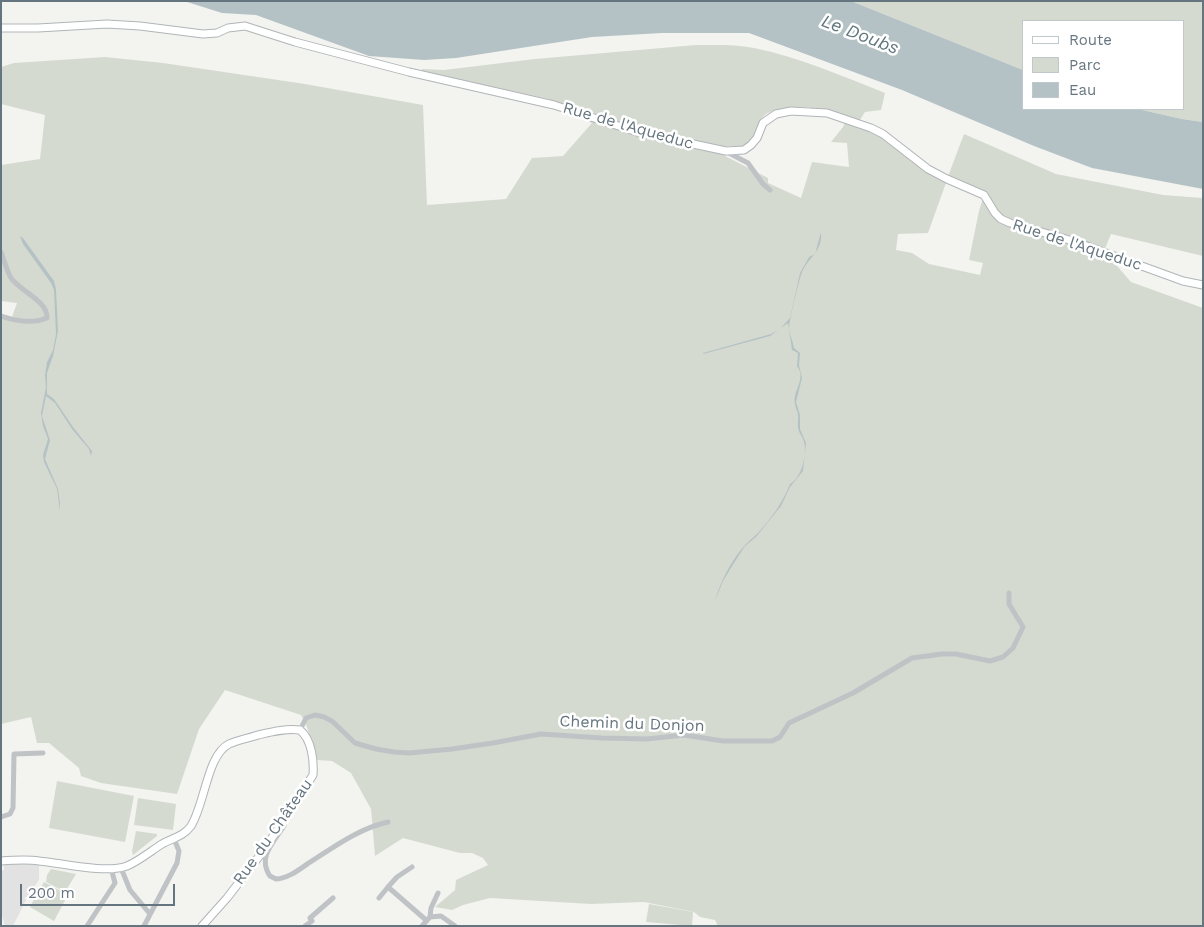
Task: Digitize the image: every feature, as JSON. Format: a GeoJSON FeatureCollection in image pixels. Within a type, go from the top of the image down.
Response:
{"type":"FeatureCollection","features":[{"type":"Feature","properties":{"kind":"street","name":"Rue de l'Aqueduc"},"geometry":{"type":"LineString","coordinates":[[1,28],[107,24],[203,34],[217,33],[228,28],[245,26],[295,42],[409,72],[554,105],[637,132],[726,151],[744,150],[751,145],[757,138],[763,123],[776,114],[792,111],[827,113],[883,134],[928,169],[947,180],[984,195],[1001,219],[1073,241],[1183,281],[1203,286]]}},
{"type":"Feature","properties":{"kind":"street"},"geometry":{"type":"LineString","coordinates":[[726,151],[748,163],[763,184],[770,190]]}},
{"type":"Feature","properties":{"kind":"street"},"geometry":{"type":"LineString","coordinates":[[1,252],[11,277],[42,304],[47,313],[47,318],[20,321],[1,316]]}},
{"type":"Feature","properties":{"kind":"street","name":"Chemin du Donjon"},"geometry":{"type":"LineString","coordinates":[[300,730],[306,718],[314,715],[324,717],[332,721],[354,743],[376,749],[409,752],[493,743],[541,734],[647,739],[684,735],[722,741],[772,741],[780,737],[788,723],[854,693],[912,658],[956,654],[990,661],[1002,657],[1013,648],[1023,627],[1009,604],[1009,593]]}},
{"type":"Feature","properties":{"kind":"street"},"geometry":{"type":"LineString","coordinates":[[1,860],[37,860],[91,868],[121,868],[128,866],[164,843],[184,833],[190,826],[203,798],[217,755],[224,748],[245,739],[274,732],[300,730]]}},
{"type":"Feature","properties":{"kind":"street","name":"Rue du Château"},"geometry":{"type":"LineString","coordinates":[[202,926],[254,864],[313,775],[314,763],[308,742],[300,730]]}},
{"type":"Feature","properties":{"kind":"street"},"geometry":{"type":"LineString","coordinates":[[1,817],[10,814],[13,808],[14,754],[43,753]]}},
{"type":"Feature","properties":{"kind":"street"},"geometry":{"type":"LineString","coordinates":[[283,821],[284,826],[265,857],[264,864],[270,876],[276,879],[291,874],[373,825],[388,822]]}},
{"type":"Feature","properties":{"kind":"street"},"geometry":{"type":"LineString","coordinates":[[144,926],[179,856],[178,845],[174,839]]}},
{"type":"Feature","properties":{"kind":"street"},"geometry":{"type":"LineString","coordinates":[[378,898],[397,877],[412,867]]}},
{"type":"Feature","properties":{"kind":"street"},"geometry":{"type":"LineString","coordinates":[[87,926],[115,883],[111,868]]}},
{"type":"Feature","properties":{"kind":"street"},"geometry":{"type":"LineString","coordinates":[[121,868],[130,890],[150,914]]}},
{"type":"Feature","properties":{"kind":"street"},"geometry":{"type":"LineString","coordinates":[[388,887],[426,921]]}},
{"type":"Feature","properties":{"kind":"street"},"geometry":{"type":"LineString","coordinates":[[426,921],[438,893]]}},
{"type":"Feature","properties":{"kind":"street"},"geometry":{"type":"LineString","coordinates":[[305,926],[312,920],[310,918],[333,898]]}},
{"type":"Feature","properties":{"kind":"street"},"geometry":{"type":"LineString","coordinates":[[426,921],[441,916],[455,926]]}},
{"type":"Feature","properties":{"kind":"shaded area"},"geometry":{"type":"Polygon","coordinates":[[[4,864],[39,864],[39,880],[29,894],[13,926],[5,926],[1,912],[1,871],[4,870],[4,864]]]}},
{"type":"Feature","properties":{"kind":"green space"},"geometry":{"type":"Polygon","coordinates":[[[851,1],[1203,1],[1203,122],[1142,110],[1184,110],[1184,20],[1022,20],[1022,70],[851,1]]]}},
{"type":"Feature","properties":{"kind":"green space"},"geometry":{"type":"Polygon","coordinates":[[[696,45],[732,45],[754,48],[804,62],[885,93],[881,110],[865,112],[858,123],[871,128],[947,179],[964,134],[1056,174],[1163,195],[1203,198],[1203,256],[1111,234],[1104,251],[1131,282],[1203,308],[1203,926],[718,926],[715,920],[700,917],[694,912],[644,902],[591,904],[490,898],[452,910],[435,907],[455,890],[456,880],[488,865],[483,858],[472,853],[460,853],[403,838],[375,856],[371,809],[351,773],[332,761],[317,760],[306,724],[301,715],[225,690],[199,729],[177,794],[101,783],[81,776],[79,768],[49,743],[37,743],[31,717],[1,724],[1,314],[12,317],[17,303],[1,301],[1,165],[40,159],[45,115],[1,104],[1,67],[14,63],[105,57],[163,63],[305,84],[423,105],[427,205],[506,199],[532,158],[563,156],[592,123],[549,99],[422,72],[422,69],[444,70],[535,59],[696,45]],[[808,107],[783,109],[768,113],[761,120],[754,135],[747,144],[742,146],[726,146],[725,156],[768,178],[768,183],[801,198],[812,162],[849,167],[847,143],[831,142],[843,127],[847,117],[808,107]],[[947,180],[928,233],[898,234],[896,250],[912,253],[929,264],[980,275],[983,263],[969,260],[984,195],[947,180]]]}},
{"type":"Feature","properties":{"kind":"green space"},"geometry":{"type":"Polygon","coordinates":[[[57,781],[134,796],[125,842],[49,828],[57,781]]]}},
{"type":"Feature","properties":{"kind":"green space"},"geometry":{"type":"Polygon","coordinates":[[[138,798],[176,804],[173,830],[134,825],[138,798]]]}},
{"type":"Feature","properties":{"kind":"green space"},"geometry":{"type":"Polygon","coordinates":[[[136,831],[157,834],[157,836],[133,855],[132,851],[136,831]]]}},
{"type":"Feature","properties":{"kind":"green space"},"geometry":{"type":"Polygon","coordinates":[[[51,869],[76,874],[65,892],[46,882],[47,875],[51,869]]]}},
{"type":"Feature","properties":{"kind":"green space"},"geometry":{"type":"Polygon","coordinates":[[[44,882],[68,895],[54,921],[30,907],[44,882]]]}},
{"type":"Feature","properties":{"kind":"green space"},"geometry":{"type":"Polygon","coordinates":[[[649,904],[693,912],[692,926],[646,922],[649,904]]]}},
{"type":"Feature","properties":{"kind":"water","name":"Le Doubs"},"geometry":{"type":"Polygon","coordinates":[[[184,1],[851,1],[1022,70],[1022,110],[1142,110],[1203,122],[1203,189],[1092,168],[1034,146],[902,90],[749,33],[662,33],[592,37],[456,58],[424,60],[369,56],[256,15],[222,13],[184,1]]]}},
{"type":"Feature","properties":{"kind":"water"},"geometry":{"type":"Polygon","coordinates":[[[821,232],[820,244],[815,253],[821,232]]]}},
{"type":"Feature","properties":{"kind":"water"},"geometry":{"type":"Polygon","coordinates":[[[20,236],[54,281],[56,289],[58,331],[47,373],[47,394],[54,399],[92,451],[91,456],[89,449],[72,429],[55,403],[46,396],[42,416],[50,440],[45,459],[58,489],[60,511],[57,489],[44,462],[43,455],[48,439],[41,413],[46,387],[47,362],[53,350],[56,334],[54,290],[23,244],[20,236]]]}},
{"type":"Feature","properties":{"kind":"water"},"geometry":{"type":"Polygon","coordinates":[[[814,254],[805,267],[794,300],[800,273],[809,257],[814,254]]]}},
{"type":"Feature","properties":{"kind":"water"},"geometry":{"type":"Polygon","coordinates":[[[794,300],[789,329],[794,348],[800,353],[799,365],[802,378],[796,402],[800,415],[800,429],[806,443],[803,471],[790,487],[781,506],[756,537],[745,546],[723,581],[715,601],[723,579],[731,564],[746,544],[772,516],[803,465],[805,447],[798,429],[798,412],[795,405],[795,394],[800,380],[800,371],[797,366],[798,353],[792,350],[788,323],[781,328],[790,318],[794,300]]]}},
{"type":"Feature","properties":{"kind":"water"},"geometry":{"type":"Polygon","coordinates":[[[779,330],[770,336],[703,354],[771,334],[779,330]]]}}]}
